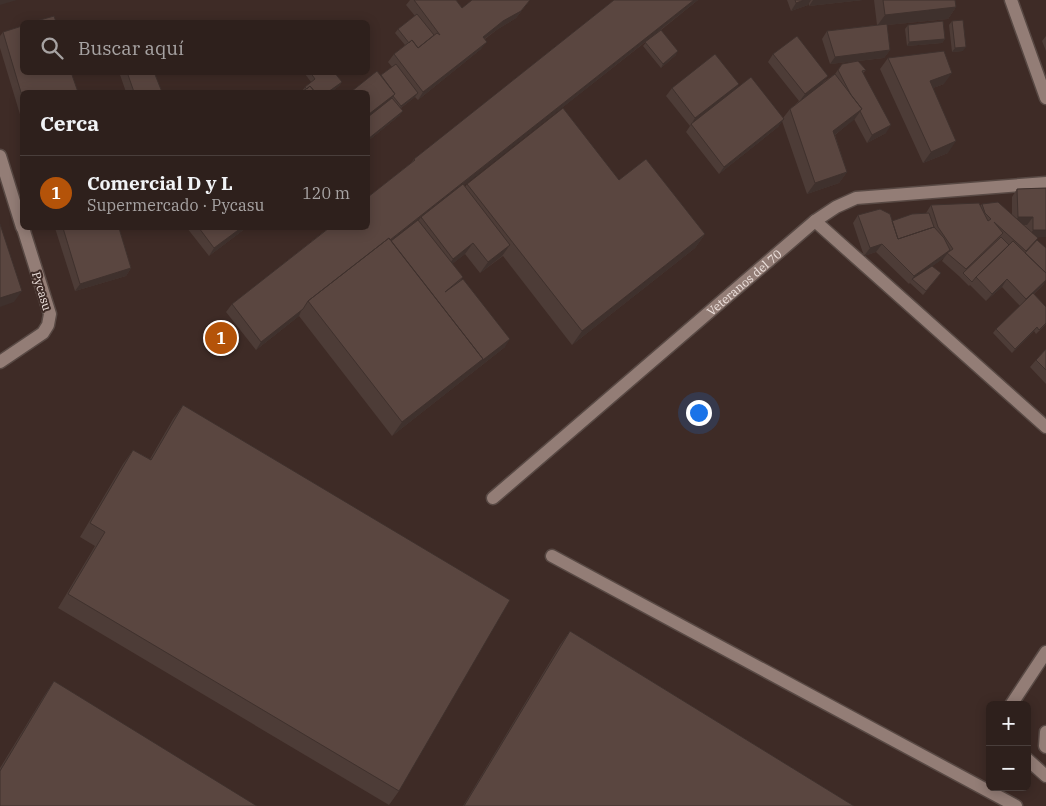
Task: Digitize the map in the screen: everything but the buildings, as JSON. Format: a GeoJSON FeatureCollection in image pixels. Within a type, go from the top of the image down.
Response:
{"type":"FeatureCollection","features":[{"type":"Feature","properties":{"kind":"street"},"geometry":{"type":"LineString","coordinates":[[1011,0],[1046,98]]}},
{"type":"Feature","properties":{"kind":"street","name":"Pycasu"},"geometry":{"type":"LineString","coordinates":[[0,156],[20,218]]}},
{"type":"Feature","properties":{"kind":"street","name":"Veteranos del 70"},"geometry":{"type":"LineString","coordinates":[[493,498],[815,221],[836,207],[856,198],[1046,183]]}},
{"type":"Feature","properties":{"kind":"street"},"geometry":{"type":"LineString","coordinates":[[815,221],[1046,427]]}},
{"type":"Feature","properties":{"kind":"street","name":"Pycasu"},"geometry":{"type":"LineString","coordinates":[[0,362],[43,333],[48,325],[50,314],[24,230]]}},
{"type":"Feature","properties":{"kind":"street"},"geometry":{"type":"LineString","coordinates":[[552,556],[1016,806]]}},
{"type":"Feature","properties":{"kind":"street"},"geometry":{"type":"LineString","coordinates":[[1014,701],[1046,652]]}},
{"type":"Feature","properties":{"kind":"street"},"geometry":{"type":"LineString","coordinates":[[1046,732],[1046,747]]}},
{"type":"Feature","properties":{"kind":"street"},"geometry":{"type":"LineString","coordinates":[[1031,763],[1046,776]]}},
{"type":"Feature","properties":{"kind":"place","name":"Comercial D y L"},"geometry":{"type":"Point","coordinates":[221,338]}}]}
